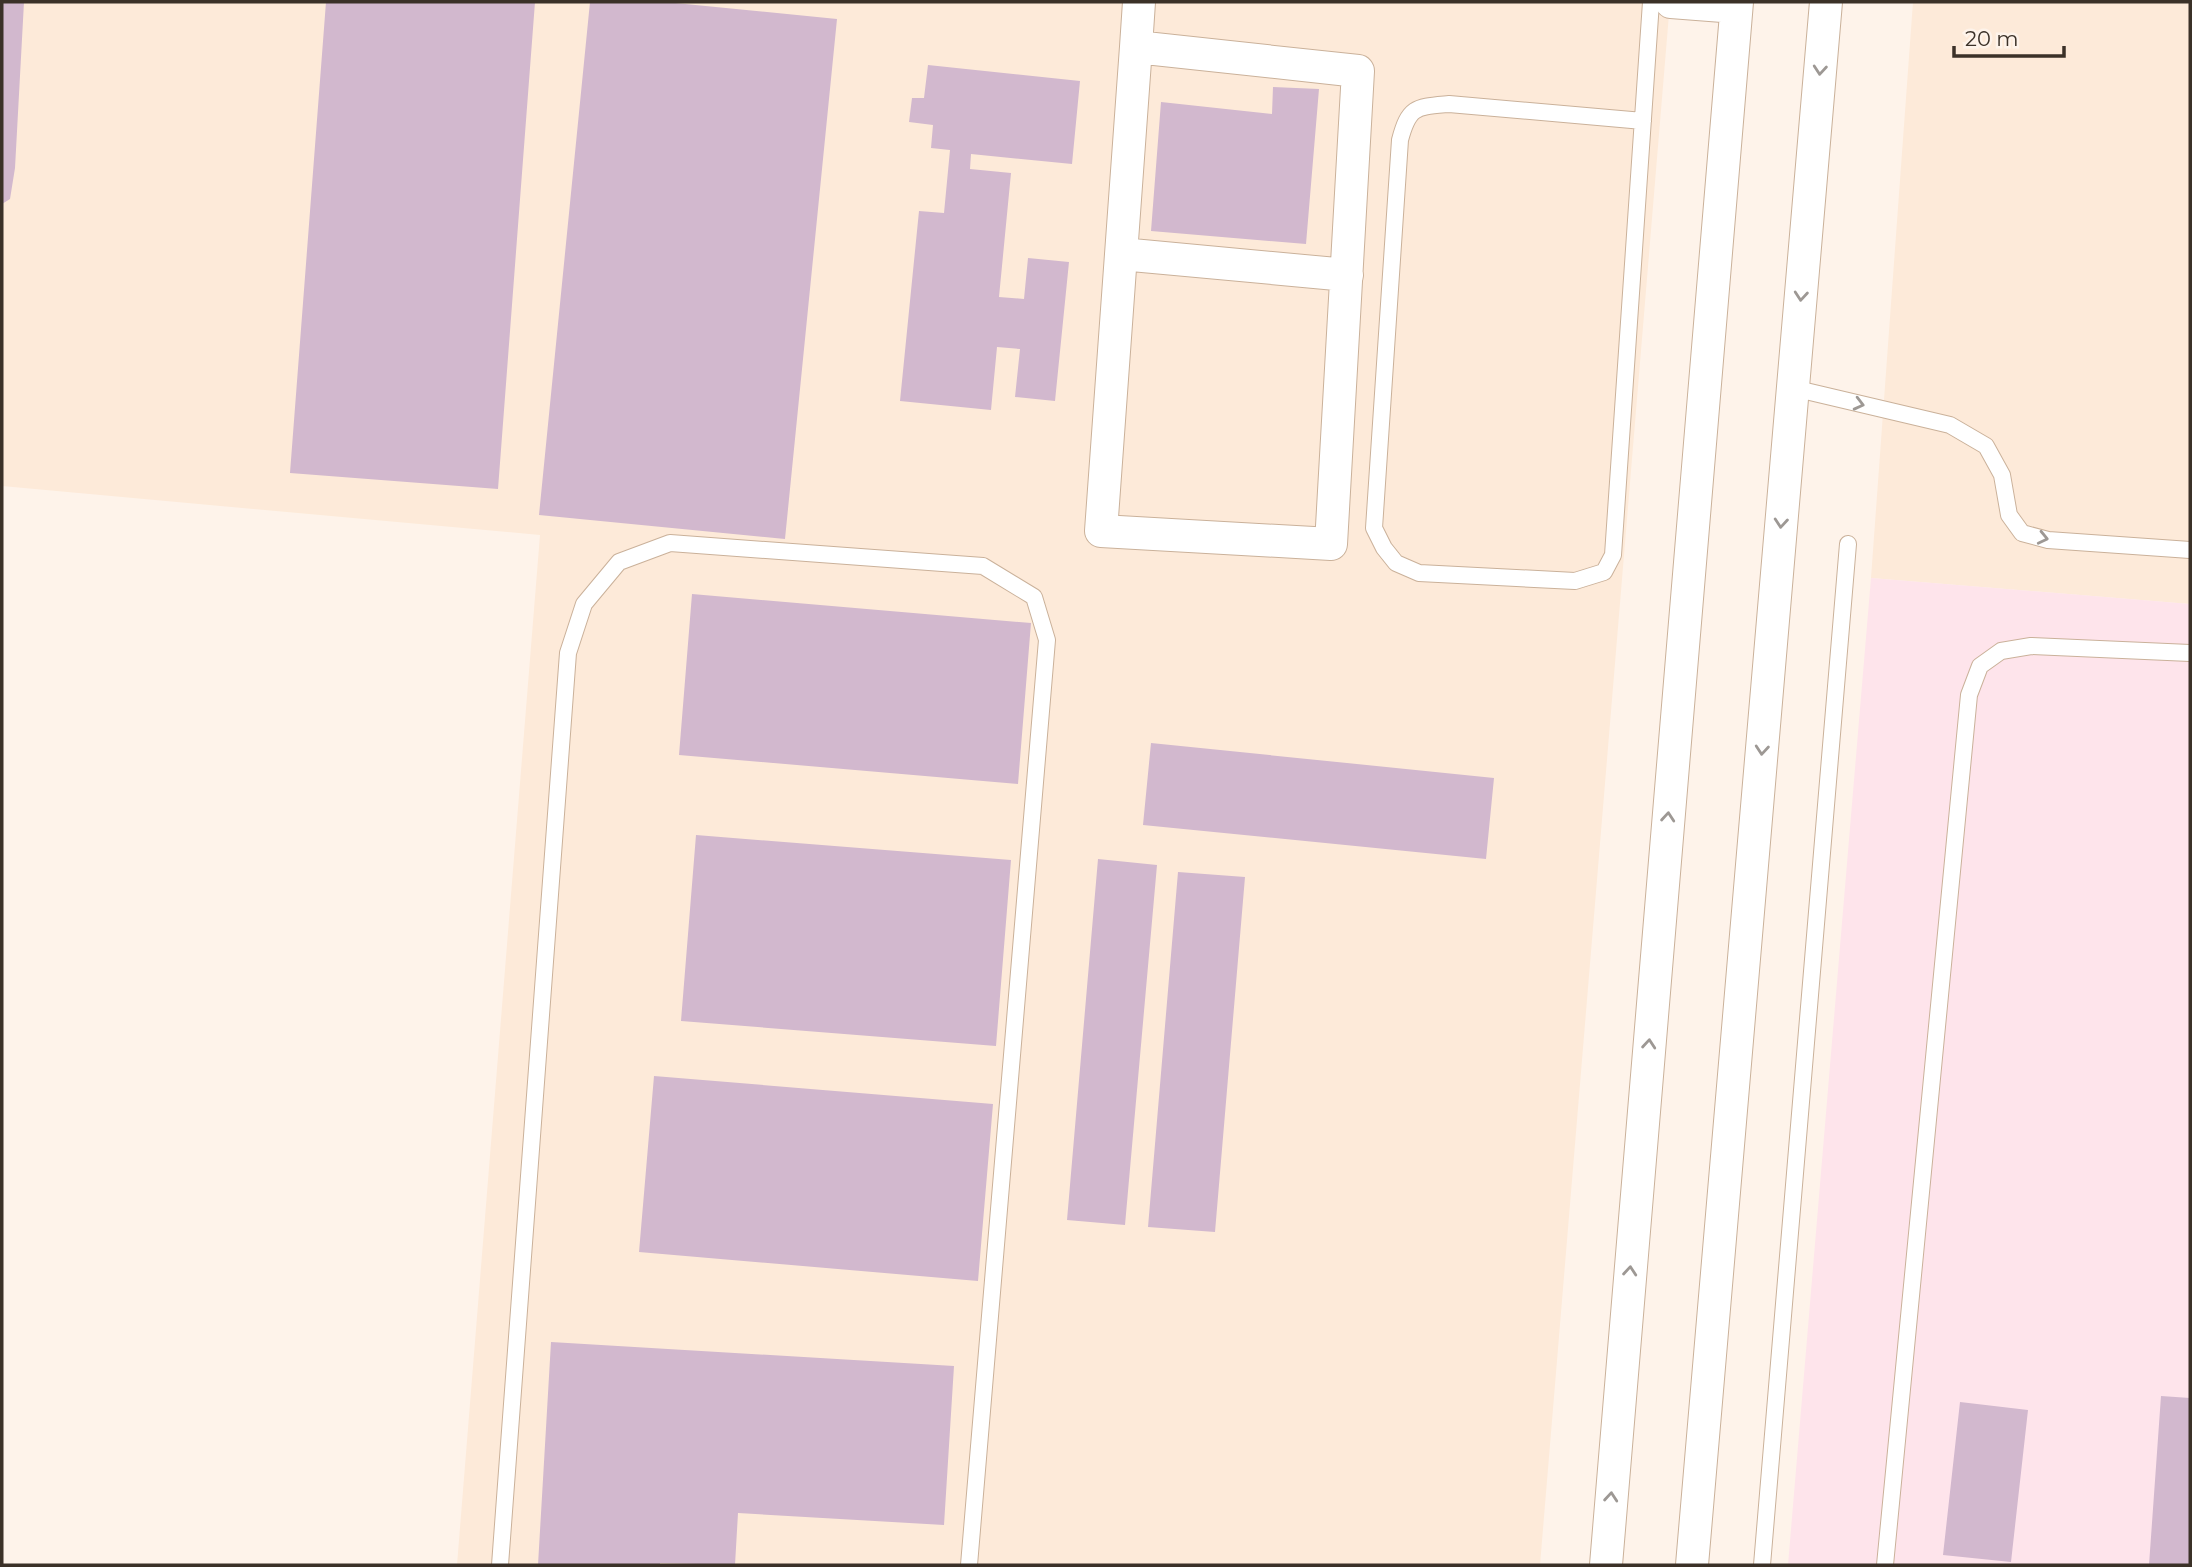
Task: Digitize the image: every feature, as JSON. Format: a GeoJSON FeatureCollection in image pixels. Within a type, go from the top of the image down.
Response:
{"type":"FeatureCollection","features":[{"type":"Feature","properties":{"kind":"street"},"geometry":{"type":"LineString","coordinates":[[1136,47],[1358,71],[1331,544],[1101,531],[1139,2]]}},
{"type":"Feature","properties":{"kind":"street"},"geometry":{"type":"LineString","coordinates":[[1606,1565],[1736,5],[1671,2]]}},
{"type":"Feature","properties":{"kind":"street"},"geometry":{"type":"LineString","coordinates":[[1692,1565],[1826,2]]}},
{"type":"Feature","properties":{"kind":"street"},"geometry":{"type":"LineString","coordinates":[[1121,254],[1347,275]]}},
{"type":"Feature","properties":{"kind":"lane"},"geometry":{"type":"LineString","coordinates":[[1643,121],[1448,104],[1419,107],[1405,120],[1400,139],[1374,528],[1384,548],[1396,563],[1419,573],[1575,581],[1604,572],[1613,555],[1643,121],[1651,2]]}},
{"type":"Feature","properties":{"kind":"lane"},"geometry":{"type":"LineString","coordinates":[[1793,388],[1950,425],[1986,446],[2001,475],[2009,515],[2022,533],[2048,540],[2190,550]]}},
{"type":"Feature","properties":{"kind":"lane"},"geometry":{"type":"LineString","coordinates":[[500,1565],[568,653],[584,604],[619,562],[670,543],[983,566],[1034,597],[1047,640],[969,1565]]}},
{"type":"Feature","properties":{"kind":"lane"},"geometry":{"type":"LineString","coordinates":[[1762,1565],[1849,544]]}},
{"type":"Feature","properties":{"kind":"lane"},"geometry":{"type":"LineString","coordinates":[[1885,1565],[1969,695],[1980,666],[2001,651],[2031,646],[2190,653]]}},
{"type":"Feature","properties":{"kind":"shaded area"},"geometry":{"type":"Polygon","coordinates":[[[2,2],[1670,2],[1540,1565],[457,1565],[540,535],[2,486],[2,2]]]}},
{"type":"Feature","properties":{"kind":"shaded area"},"geometry":{"type":"Polygon","coordinates":[[[1913,2],[2190,2],[2190,604],[1871,578],[1913,2]]]}},
{"type":"Feature","properties":{"kind":"shaded area"},"geometry":{"type":"Polygon","coordinates":[[[1871,578],[2190,604],[2190,1565],[1788,1565],[1871,578]]]}},
{"type":"Feature","properties":{"kind":"building"},"geometry":{"type":"Polygon","coordinates":[[[2,2],[24,2],[15,168],[10,199],[2,204],[2,2]]]}},
{"type":"Feature","properties":{"kind":"building"},"geometry":{"type":"Polygon","coordinates":[[[326,2],[535,2],[498,489],[290,473],[326,2]]]}},
{"type":"Feature","properties":{"kind":"building"},"geometry":{"type":"Polygon","coordinates":[[[590,2],[665,2],[837,19],[785,539],[539,515],[590,2]]]}},
{"type":"Feature","properties":{"kind":"building"},"geometry":{"type":"Polygon","coordinates":[[[928,65],[1080,81],[1072,164],[971,154],[970,169],[1011,173],[999,297],[1024,299],[1028,258],[1069,262],[1055,401],[1015,397],[1020,349],[997,347],[991,410],[900,401],[919,211],[944,213],[950,150],[931,148],[933,125],[909,122],[912,98],[924,98],[928,65]]]}},
{"type":"Feature","properties":{"kind":"building"},"geometry":{"type":"Polygon","coordinates":[[[1273,87],[1319,89],[1306,244],[1151,231],[1161,102],[1272,114],[1273,87]]]}},
{"type":"Feature","properties":{"kind":"building"},"geometry":{"type":"Polygon","coordinates":[[[692,594],[1031,623],[1018,784],[679,755],[692,594]]]}},
{"type":"Feature","properties":{"kind":"building"},"geometry":{"type":"Polygon","coordinates":[[[1151,743],[1494,778],[1486,859],[1143,825],[1151,743]]]}},
{"type":"Feature","properties":{"kind":"building"},"geometry":{"type":"Polygon","coordinates":[[[696,835],[1011,860],[996,1046],[681,1021],[696,835]]]}},
{"type":"Feature","properties":{"kind":"building"},"geometry":{"type":"Polygon","coordinates":[[[1098,859],[1157,865],[1125,1225],[1067,1220],[1098,859]]]}},
{"type":"Feature","properties":{"kind":"building"},"geometry":{"type":"Polygon","coordinates":[[[1178,872],[1245,877],[1215,1232],[1148,1227],[1178,872]]]}},
{"type":"Feature","properties":{"kind":"building"},"geometry":{"type":"Polygon","coordinates":[[[654,1076],[993,1104],[978,1281],[639,1252],[654,1076]]]}},
{"type":"Feature","properties":{"kind":"building"},"geometry":{"type":"Polygon","coordinates":[[[551,1342],[954,1366],[944,1525],[738,1513],[735,1565],[538,1565],[551,1342]]]}},
{"type":"Feature","properties":{"kind":"building"},"geometry":{"type":"Polygon","coordinates":[[[2161,1396],[2190,1398],[2190,1565],[2149,1565],[2161,1396]]]}},
{"type":"Feature","properties":{"kind":"building"},"geometry":{"type":"Polygon","coordinates":[[[1960,1402],[2028,1410],[2011,1562],[1943,1555],[1960,1402]]]}}]}
